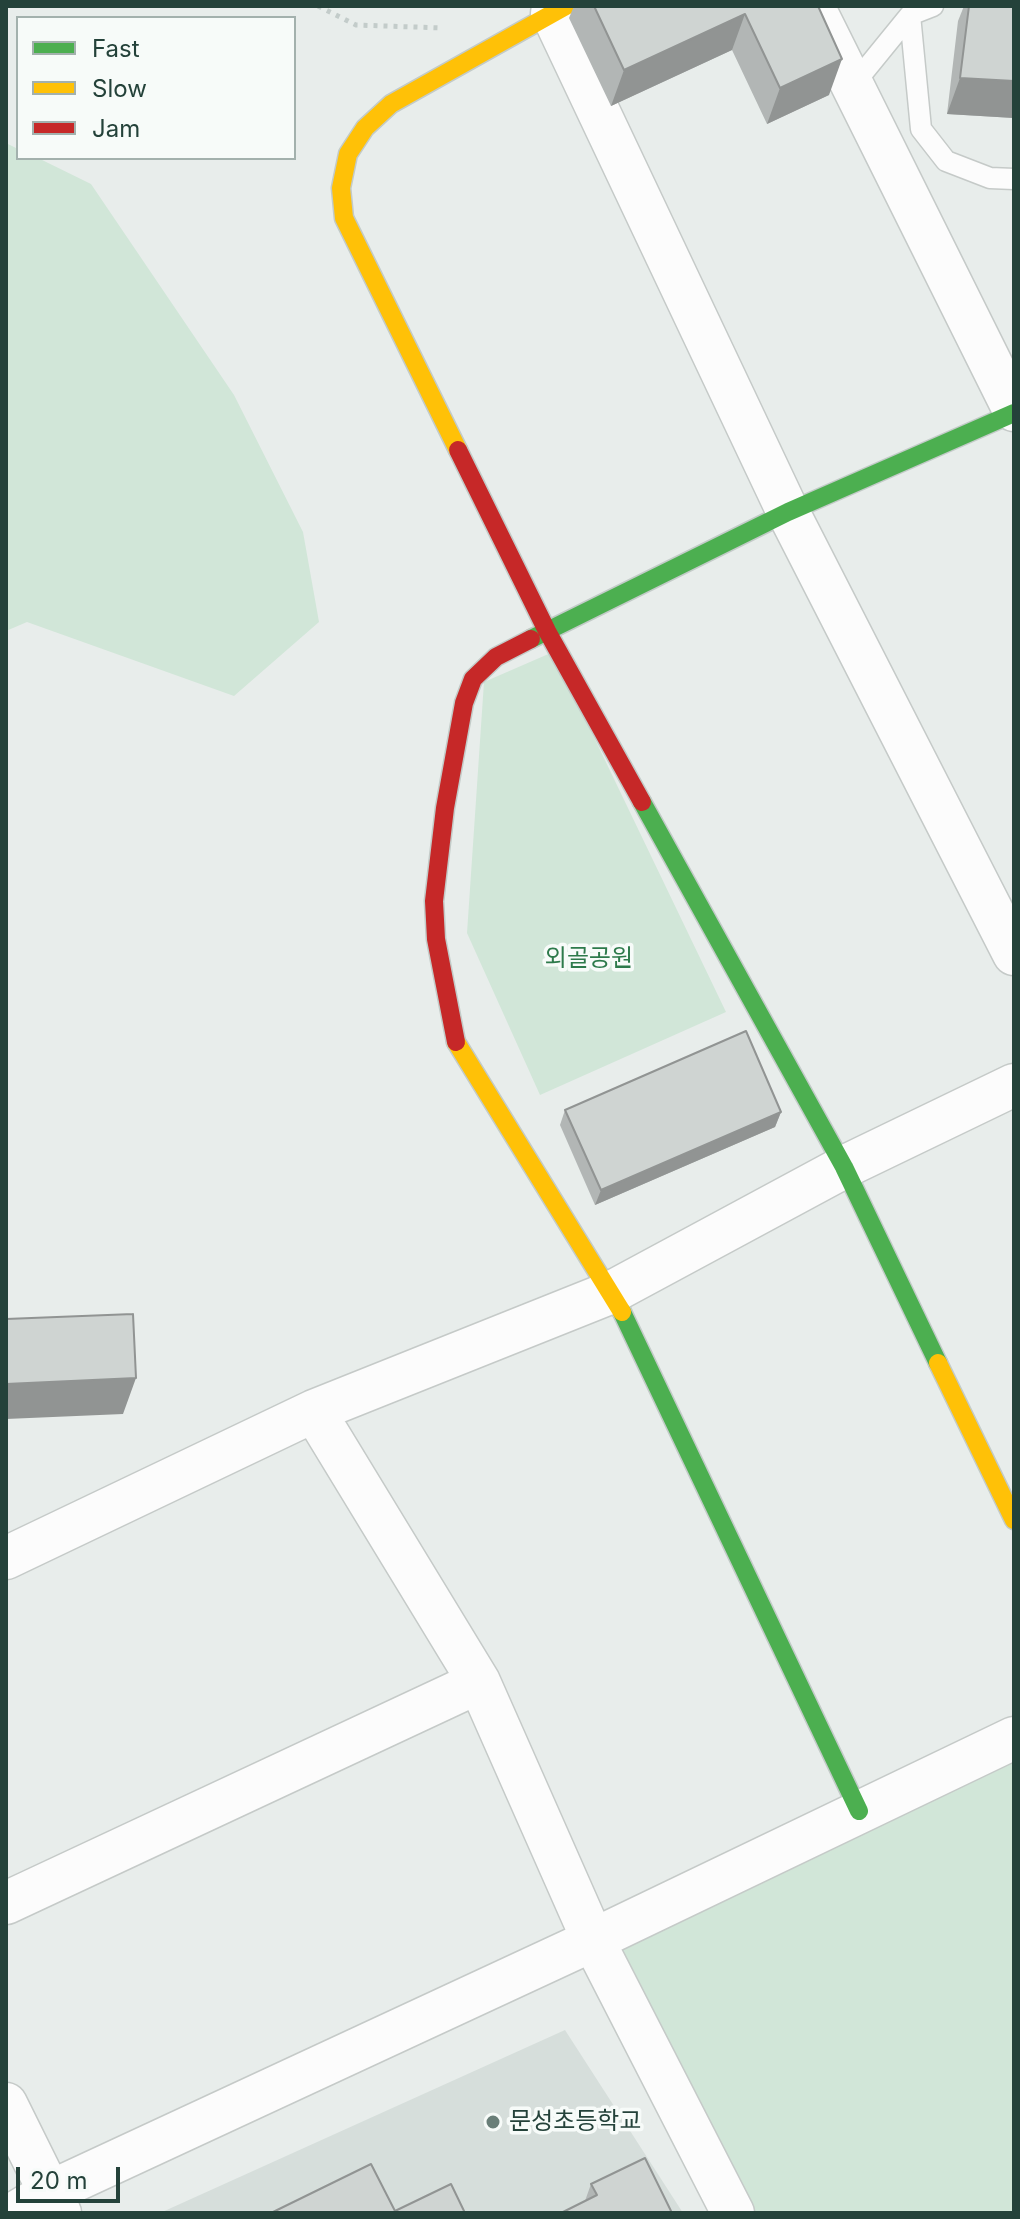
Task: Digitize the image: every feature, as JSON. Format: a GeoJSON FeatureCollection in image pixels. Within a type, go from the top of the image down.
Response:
{"type":"FeatureCollection","features":[{"type":"Feature","properties":{"kind":"street"},"geometry":{"type":"LineString","coordinates":[[813,6],[1014,411],[788,512],[496,657],[473,679],[464,703],[434,901],[436,939],[455,1040],[612,1292],[859,1811]]}},
{"type":"Feature","properties":{"kind":"street"},"geometry":{"type":"LineString","coordinates":[[1014,954],[788,512],[559,10],[391,104],[365,128],[348,154],[341,188],[344,218],[547,631],[844,1167],[1014,1520]]}},
{"type":"Feature","properties":{"kind":"street"},"geometry":{"type":"LineString","coordinates":[[6,1558],[314,1411],[612,1292],[844,1167],[1014,1085]]}},
{"type":"Feature","properties":{"kind":"street"},"geometry":{"type":"LineString","coordinates":[[314,1411],[479,1682],[593,1940],[733,2213]]}},
{"type":"Feature","properties":{"kind":"street"},"geometry":{"type":"LineString","coordinates":[[6,1903],[479,1682]]}},
{"type":"Feature","properties":{"kind":"street"},"geometry":{"type":"LineString","coordinates":[[6,2104],[41,2206],[1014,1738]]}},
{"type":"Feature","properties":{"kind":"lane"},"geometry":{"type":"LineString","coordinates":[[853,85],[910,15],[933,6]]}},
{"type":"Feature","properties":{"kind":"lane"},"geometry":{"type":"LineString","coordinates":[[910,15],[921,129],[946,161],[990,178],[1014,179]]}},
{"type":"Feature","properties":{"kind":"path"},"geometry":{"type":"LineString","coordinates":[[318,6],[356,25],[445,28]]}},
{"type":"Feature","properties":{"kind":"shaded area","name":"문성초등학교"},"geometry":{"type":"Polygon","coordinates":[[[565,2030],[683,2213],[160,2213],[565,2030]]]}},
{"type":"Feature","properties":{"kind":"green space"},"geometry":{"type":"Polygon","coordinates":[[[6,143],[16,148],[16,160],[42,160],[91,184],[234,395],[303,532],[319,622],[234,696],[27,622],[6,631],[6,143]]]}},
{"type":"Feature","properties":{"kind":"green space","name":"외골공원"},"geometry":{"type":"Polygon","coordinates":[[[553,652],[726,1012],[540,1095],[467,933],[484,682],[553,652]]]}},
{"type":"Feature","properties":{"kind":"green space"},"geometry":{"type":"Polygon","coordinates":[[[1014,1761],[1014,2213],[739,2213],[593,1940],[1014,1761]]]}},
{"type":"Feature","properties":{"kind":"building"},"geometry":{"type":"Polygon","coordinates":[[[594,6],[818,6],[842,59],[780,88],[745,14],[624,70],[594,6]]]}},
{"type":"Feature","properties":{"kind":"building"},"geometry":{"type":"Polygon","coordinates":[[[969,6],[1014,6],[1014,81],[960,78],[969,6]]]}},
{"type":"Feature","properties":{"kind":"building"},"geometry":{"type":"Polygon","coordinates":[[[746,1031],[781,1112],[601,1190],[565,1110],[746,1031]]]}},
{"type":"Feature","properties":{"kind":"building"},"geometry":{"type":"Polygon","coordinates":[[[133,1314],[136,1378],[6,1384],[6,1319],[133,1314]]]}},
{"type":"Feature","properties":{"kind":"building"},"geometry":{"type":"Polygon","coordinates":[[[645,2158],[672,2213],[561,2213],[597,2195],[591,2184],[645,2158]]]}},
{"type":"Feature","properties":{"kind":"building"},"geometry":{"type":"Polygon","coordinates":[[[371,2164],[395,2211],[451,2184],[465,2213],[271,2213],[371,2164]]]}},
{"type":"Feature","properties":{"kind":"traffic: fast"},"geometry":{"type":"LineString","coordinates":[[531,639],[788,512],[1014,413]]}},
{"type":"Feature","properties":{"kind":"traffic: fast"},"geometry":{"type":"LineString","coordinates":[[642,802],[844,1167],[938,1363]]}},
{"type":"Feature","properties":{"kind":"traffic: fast"},"geometry":{"type":"LineString","coordinates":[[622,1312],[859,1811]]}},
{"type":"Feature","properties":{"kind":"traffic: slow"},"geometry":{"type":"LineString","coordinates":[[458,450],[344,218],[341,188],[348,154],[365,128],[391,104],[566,6]]}},
{"type":"Feature","properties":{"kind":"traffic: slow"},"geometry":{"type":"LineString","coordinates":[[456,1042],[622,1312]]}},
{"type":"Feature","properties":{"kind":"traffic: slow"},"geometry":{"type":"LineString","coordinates":[[938,1363],[1014,1520]]}},
{"type":"Feature","properties":{"kind":"traffic: jam"},"geometry":{"type":"LineString","coordinates":[[458,450],[547,631],[642,802]]}},
{"type":"Feature","properties":{"kind":"traffic: jam"},"geometry":{"type":"LineString","coordinates":[[456,1042],[436,939],[434,901],[445,808],[464,703],[473,679],[496,657],[531,639]]}},
{"type":"Feature","properties":{"kind":"place","name":"문성초등학교"},"geometry":{"type":"Point","coordinates":[493,2122]}}]}
